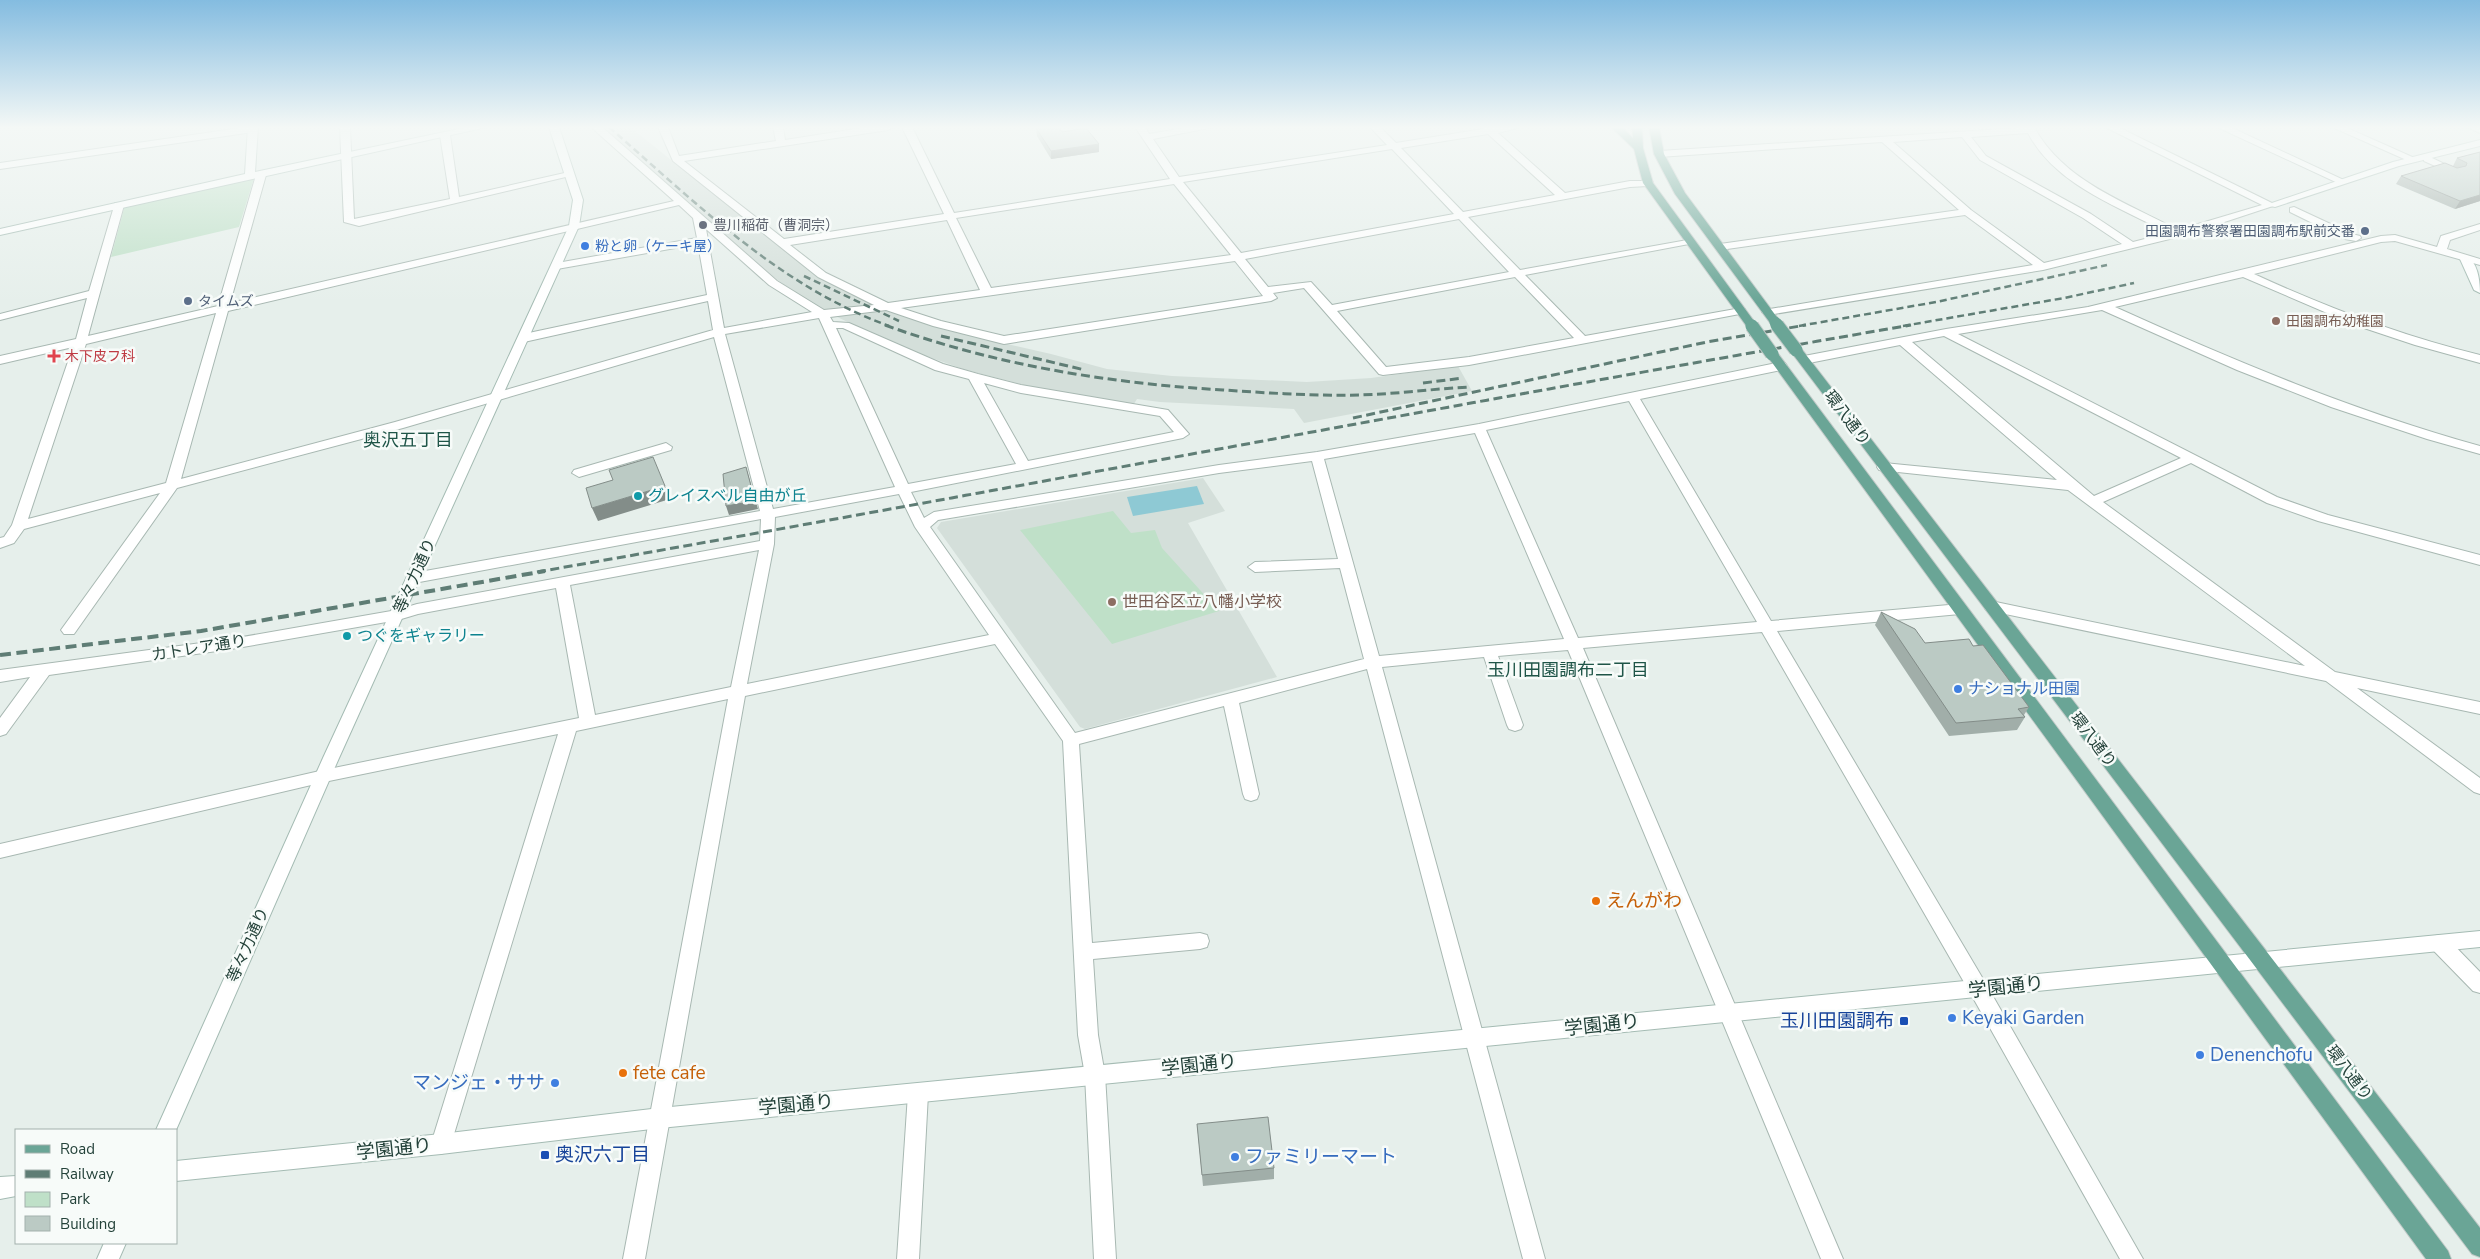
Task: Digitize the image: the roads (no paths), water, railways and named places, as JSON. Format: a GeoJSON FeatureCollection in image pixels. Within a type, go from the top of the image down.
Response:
{"type":"FeatureCollection","features":[{"type":"Feature","properties":{"kind":"main road","name":"環八通り"},"geometry":{"type":"LineString","coordinates":[[1650,186],[1776,360],[2440,1259]]}},
{"type":"Feature","properties":{"kind":"main road","name":"環八通り"},"geometry":{"type":"LineString","coordinates":[[1676,186],[1884,467],[2480,1246]]}},
{"type":"Feature","properties":{"kind":"street"},"geometry":{"type":"LineString","coordinates":[[0,232],[209,186]]}},
{"type":"Feature","properties":{"kind":"street"},"geometry":{"type":"LineString","coordinates":[[69,630],[172,486],[223,308],[253,186]]}},
{"type":"Feature","properties":{"kind":"street"},"geometry":{"type":"LineString","coordinates":[[347,186],[349,222],[359,223],[519,186]]}},
{"type":"Feature","properties":{"kind":"street"},"geometry":{"type":"LineString","coordinates":[[453,186],[455,201]]}},
{"type":"Feature","properties":{"kind":"street","name":"等々力通り"},"geometry":{"type":"LineString","coordinates":[[166,1129],[324,776],[557,266],[574,226],[578,200],[573,186]]}},
{"type":"Feature","properties":{"kind":"street"},"geometry":{"type":"LineString","coordinates":[[414,578],[903,490],[1183,434],[1164,413],[1021,389],[974,377],[939,367],[845,325],[826,319],[773,283],[663,186]]}},
{"type":"Feature","properties":{"kind":"street"},"geometry":{"type":"LineString","coordinates":[[709,186],[825,277],[885,306],[937,324],[1004,340],[1272,298],[1181,186]]}},
{"type":"Feature","properties":{"kind":"street"},"geometry":{"type":"LineString","coordinates":[[935,186],[987,292]]}},
{"type":"Feature","properties":{"kind":"street"},"geometry":{"type":"LineString","coordinates":[[781,243],[1140,186]]}},
{"type":"Feature","properties":{"kind":"street"},"geometry":{"type":"LineString","coordinates":[[1431,186],[1582,340]]}},
{"type":"Feature","properties":{"kind":"street"},"geometry":{"type":"LineString","coordinates":[[1552,186],[1563,196]]}},
{"type":"Feature","properties":{"kind":"street"},"geometry":{"type":"LineString","coordinates":[[19,526],[498,397],[719,332],[826,319],[885,306],[1238,257],[1620,186]]}},
{"type":"Feature","properties":{"kind":"street"},"geometry":{"type":"LineString","coordinates":[[1937,186],[1967,212],[2043,267]]}},
{"type":"Feature","properties":{"kind":"street"},"geometry":{"type":"LineString","coordinates":[[2033,186],[2087,216],[2132,246]]}},
{"type":"Feature","properties":{"kind":"street"},"geometry":{"type":"LineString","coordinates":[[2087,186],[2178,234]]}},
{"type":"Feature","properties":{"kind":"street"},"geometry":{"type":"LineString","coordinates":[[2230,186],[2271,206]]}},
{"type":"Feature","properties":{"kind":"street"},"geometry":{"type":"LineString","coordinates":[[1768,312],[2043,267],[2178,234],[2332,186]]}},
{"type":"Feature","properties":{"kind":"street"},"geometry":{"type":"LineString","coordinates":[[0,360],[681,202]]}},
{"type":"Feature","properties":{"kind":"street"},"geometry":{"type":"LineString","coordinates":[[0,544],[9,540],[19,526],[81,341],[119,205]]}},
{"type":"Feature","properties":{"kind":"street"},"geometry":{"type":"LineString","coordinates":[[2294,210],[2349,237],[2356,238]]}},
{"type":"Feature","properties":{"kind":"street"},"geometry":{"type":"LineString","coordinates":[[1720,247],[1967,212]]}},
{"type":"Feature","properties":{"kind":"street"},"geometry":{"type":"LineString","coordinates":[[634,1259],[737,692],[767,544],[768,515],[719,332],[698,216]]}},
{"type":"Feature","properties":{"kind":"street"},"geometry":{"type":"LineString","coordinates":[[2442,247],[2445,238],[2480,227]]}},
{"type":"Feature","properties":{"kind":"street"},"geometry":{"type":"LineString","coordinates":[[2442,247],[2480,235]]}},
{"type":"Feature","properties":{"kind":"street"},"geometry":{"type":"LineString","coordinates":[[1800,355],[1903,341],[2102,306],[2381,238],[2395,238],[2442,247],[2465,259],[2480,262]]}},
{"type":"Feature","properties":{"kind":"street"},"geometry":{"type":"LineString","coordinates":[[557,266],[701,240]]}},
{"type":"Feature","properties":{"kind":"street"},"geometry":{"type":"LineString","coordinates":[[1329,309],[1689,241]]}},
{"type":"Feature","properties":{"kind":"street"},"geometry":{"type":"LineString","coordinates":[[2465,259],[2480,290]]}},
{"type":"Feature","properties":{"kind":"street"},"geometry":{"type":"LineString","coordinates":[[2243,273],[2346,320],[2417,343],[2480,359]]}},
{"type":"Feature","properties":{"kind":"street"},"geometry":{"type":"LineString","coordinates":[[1267,291],[1307,284],[1384,371],[1469,361],[1741,311]]}},
{"type":"Feature","properties":{"kind":"street"},"geometry":{"type":"LineString","coordinates":[[0,317],[94,293]]}},
{"type":"Feature","properties":{"kind":"street"},"geometry":{"type":"LineString","coordinates":[[524,338],[712,297]]}},
{"type":"Feature","properties":{"kind":"street"},"geometry":{"type":"LineString","coordinates":[[2102,306],[2320,400],[2480,450]]}},
{"type":"Feature","properties":{"kind":"street"},"geometry":{"type":"LineString","coordinates":[[826,319],[903,490],[922,527],[1071,740],[1088,1035],[1095,1075],[1105,1259]]}},
{"type":"Feature","properties":{"kind":"street"},"geometry":{"type":"LineString","coordinates":[[1946,332],[2272,500],[2296,509],[2480,560]]}},
{"type":"Feature","properties":{"kind":"street"},"geometry":{"type":"LineString","coordinates":[[1903,341],[2072,486],[2480,787]]}},
{"type":"Feature","properties":{"kind":"street"},"geometry":{"type":"LineString","coordinates":[[922,527],[934,516],[1220,469],[1317,456],[1479,428],[1632,397],[1776,360]]}},
{"type":"Feature","properties":{"kind":"street"},"geometry":{"type":"LineString","coordinates":[[974,377],[1024,466]]}},
{"type":"Feature","properties":{"kind":"street"},"geometry":{"type":"LineString","coordinates":[[1632,397],[1979,990],[2132,1259]]}},
{"type":"Feature","properties":{"kind":"street"},"geometry":{"type":"LineString","coordinates":[[1479,428],[1573,643],[1832,1259]]}},
{"type":"Feature","properties":{"kind":"street"},"geometry":{"type":"LineString","coordinates":[[579,473],[666,446]]}},
{"type":"Feature","properties":{"kind":"street"},"geometry":{"type":"LineString","coordinates":[[1317,456],[1534,1259]]}},
{"type":"Feature","properties":{"kind":"street"},"geometry":{"type":"LineString","coordinates":[[2093,501],[2190,459]]}},
{"type":"Feature","properties":{"kind":"street"},"geometry":{"type":"LineString","coordinates":[[1884,467],[2072,486]]}},
{"type":"Feature","properties":{"kind":"street","name":"カトレア通り"},"geometry":{"type":"LineString","coordinates":[[0,676],[231,644],[398,615],[417,609],[767,544]]}},
{"type":"Feature","properties":{"kind":"street"},"geometry":{"type":"LineString","coordinates":[[1255,568],[1347,563]]}},
{"type":"Feature","properties":{"kind":"street"},"geometry":{"type":"LineString","coordinates":[[562,582],[588,722]]}},
{"type":"Feature","properties":{"kind":"street"},"geometry":{"type":"LineString","coordinates":[[1991,606],[2480,708]]}},
{"type":"Feature","properties":{"kind":"street"},"geometry":{"type":"LineString","coordinates":[[1071,740],[1374,662],[1960,609]]}},
{"type":"Feature","properties":{"kind":"street"},"geometry":{"type":"LineString","coordinates":[[0,851],[324,776],[999,638]]}},
{"type":"Feature","properties":{"kind":"street"},"geometry":{"type":"LineString","coordinates":[[1489,651],[1515,725]]}},
{"type":"Feature","properties":{"kind":"street"},"geometry":{"type":"LineString","coordinates":[[0,730],[43,671]]}},
{"type":"Feature","properties":{"kind":"street"},"geometry":{"type":"LineString","coordinates":[[1230,698],[1251,794]]}},
{"type":"Feature","properties":{"kind":"street"},"geometry":{"type":"LineString","coordinates":[[441,1144],[569,726]]}},
{"type":"Feature","properties":{"kind":"street","name":"学園通り"},"geometry":{"type":"LineString","coordinates":[[178,1171],[441,1144],[660,1118],[918,1094],[1728,1012],[2264,962],[2480,939]]}},
{"type":"Feature","properties":{"kind":"street"},"geometry":{"type":"LineString","coordinates":[[1083,952],[1200,941]]}},
{"type":"Feature","properties":{"kind":"street"},"geometry":{"type":"LineString","coordinates":[[2439,943],[2480,985]]}},
{"type":"Feature","properties":{"kind":"street"},"geometry":{"type":"LineString","coordinates":[[908,1259],[918,1094]]}},
{"type":"Feature","properties":{"kind":"street"},"geometry":{"type":"LineString","coordinates":[[0,1188],[15,1186]]}},
{"type":"Feature","properties":{"kind":"street"},"geometry":{"type":"LineString","coordinates":[[108,1259],[116,1244]]}},
{"type":"Feature","properties":{"kind":"water"},"geometry":{"type":"Polygon","coordinates":[[[1197,486],[1204,504],[1133,516],[1127,497],[1197,486]]]}},
{"type":"Feature","properties":{"kind":"railway"},"geometry":{"type":"LineString","coordinates":[[676,186],[740,240],[811,289],[849,309],[889,326]]}},
{"type":"Feature","properties":{"kind":"railway"},"geometry":{"type":"LineString","coordinates":[[1799,326],[1936,302],[2107,265]]}},
{"type":"Feature","properties":{"kind":"railway"},"geometry":{"type":"LineString","coordinates":[[804,276],[899,321]]}},
{"type":"Feature","properties":{"kind":"railway"},"geometry":{"type":"LineString","coordinates":[[1903,326],[2064,298],[2134,283]]}},
{"type":"Feature","properties":{"kind":"railway"},"geometry":{"type":"LineString","coordinates":[[885,325],[926,339],[1010,361],[1052,370],[1137,383],[1223,390],[1325,395],[1373,394],[1469,387]]}},
{"type":"Feature","properties":{"kind":"railway"},"geometry":{"type":"LineString","coordinates":[[1353,418],[1707,342],[1806,325]]}},
{"type":"Feature","properties":{"kind":"railway"},"geometry":{"type":"LineString","coordinates":[[537,572],[1911,325]]}},
{"type":"Feature","properties":{"kind":"railway"},"geometry":{"type":"LineString","coordinates":[[941,336],[1085,370]]}},
{"type":"Feature","properties":{"kind":"railway"},"geometry":{"type":"LineString","coordinates":[[1423,383],[1463,378]]}},
{"type":"Feature","properties":{"kind":"railway"},"geometry":{"type":"LineString","coordinates":[[0,655],[201,631],[545,571]]}},
{"type":"Feature","properties":{"kind":"place","name":"豊川稲荷（曹洞宗）"},"geometry":{"type":"Point","coordinates":[703,225]}},
{"type":"Feature","properties":{"kind":"place","name":"田園調布警察署田園調布駅前交番"},"geometry":{"type":"Point","coordinates":[2365,231]}},
{"type":"Feature","properties":{"kind":"place","name":"粉と卵（ケーキ屋）"},"geometry":{"type":"Point","coordinates":[585,246]}},
{"type":"Feature","properties":{"kind":"place","name":"タイムズ"},"geometry":{"type":"Point","coordinates":[188,301]}},
{"type":"Feature","properties":{"kind":"place","name":"田園調布幼稚園"},"geometry":{"type":"Point","coordinates":[2276,321]}},
{"type":"Feature","properties":{"kind":"place","name":"木下皮フ科"},"geometry":{"type":"Point","coordinates":[54,356]}},
{"type":"Feature","properties":{"kind":"place","name":"グレイスベル自由が丘"},"geometry":{"type":"Point","coordinates":[638,496]}},
{"type":"Feature","properties":{"kind":"place","name":"世田谷区立八幡小学校"},"geometry":{"type":"Point","coordinates":[1112,602]}},
{"type":"Feature","properties":{"kind":"place","name":"つぐをギャラリー"},"geometry":{"type":"Point","coordinates":[347,636]}},
{"type":"Feature","properties":{"kind":"place","name":"ナショナル田園"},"geometry":{"type":"Point","coordinates":[1958,689]}},
{"type":"Feature","properties":{"kind":"place","name":"えんがわ"},"geometry":{"type":"Point","coordinates":[1596,901]}},
{"type":"Feature","properties":{"kind":"place","name":"Keyaki Garden"},"geometry":{"type":"Point","coordinates":[1952,1018]}},
{"type":"Feature","properties":{"kind":"place","name":"玉川田園調布"},"geometry":{"type":"Point","coordinates":[1904,1021]}},
{"type":"Feature","properties":{"kind":"place","name":"Denenchofu"},"geometry":{"type":"Point","coordinates":[2200,1055]}},
{"type":"Feature","properties":{"kind":"place","name":"fete cafe"},"geometry":{"type":"Point","coordinates":[623,1073]}},
{"type":"Feature","properties":{"kind":"place","name":"マンジェ・ササ"},"geometry":{"type":"Point","coordinates":[555,1083]}},
{"type":"Feature","properties":{"kind":"place","name":"奥沢六丁目"},"geometry":{"type":"Point","coordinates":[545,1155]}},
{"type":"Feature","properties":{"kind":"place","name":"ファミリーマート"},"geometry":{"type":"Point","coordinates":[1235,1157]}},
{"type":"Feature","properties":{"kind":"district","name":"奥沢五丁目"},"geometry":{"type":"Point","coordinates":[408,440]}},
{"type":"Feature","properties":{"kind":"district","name":"玉川田園調布二丁目"},"geometry":{"type":"Point","coordinates":[1568,670]}}]}
